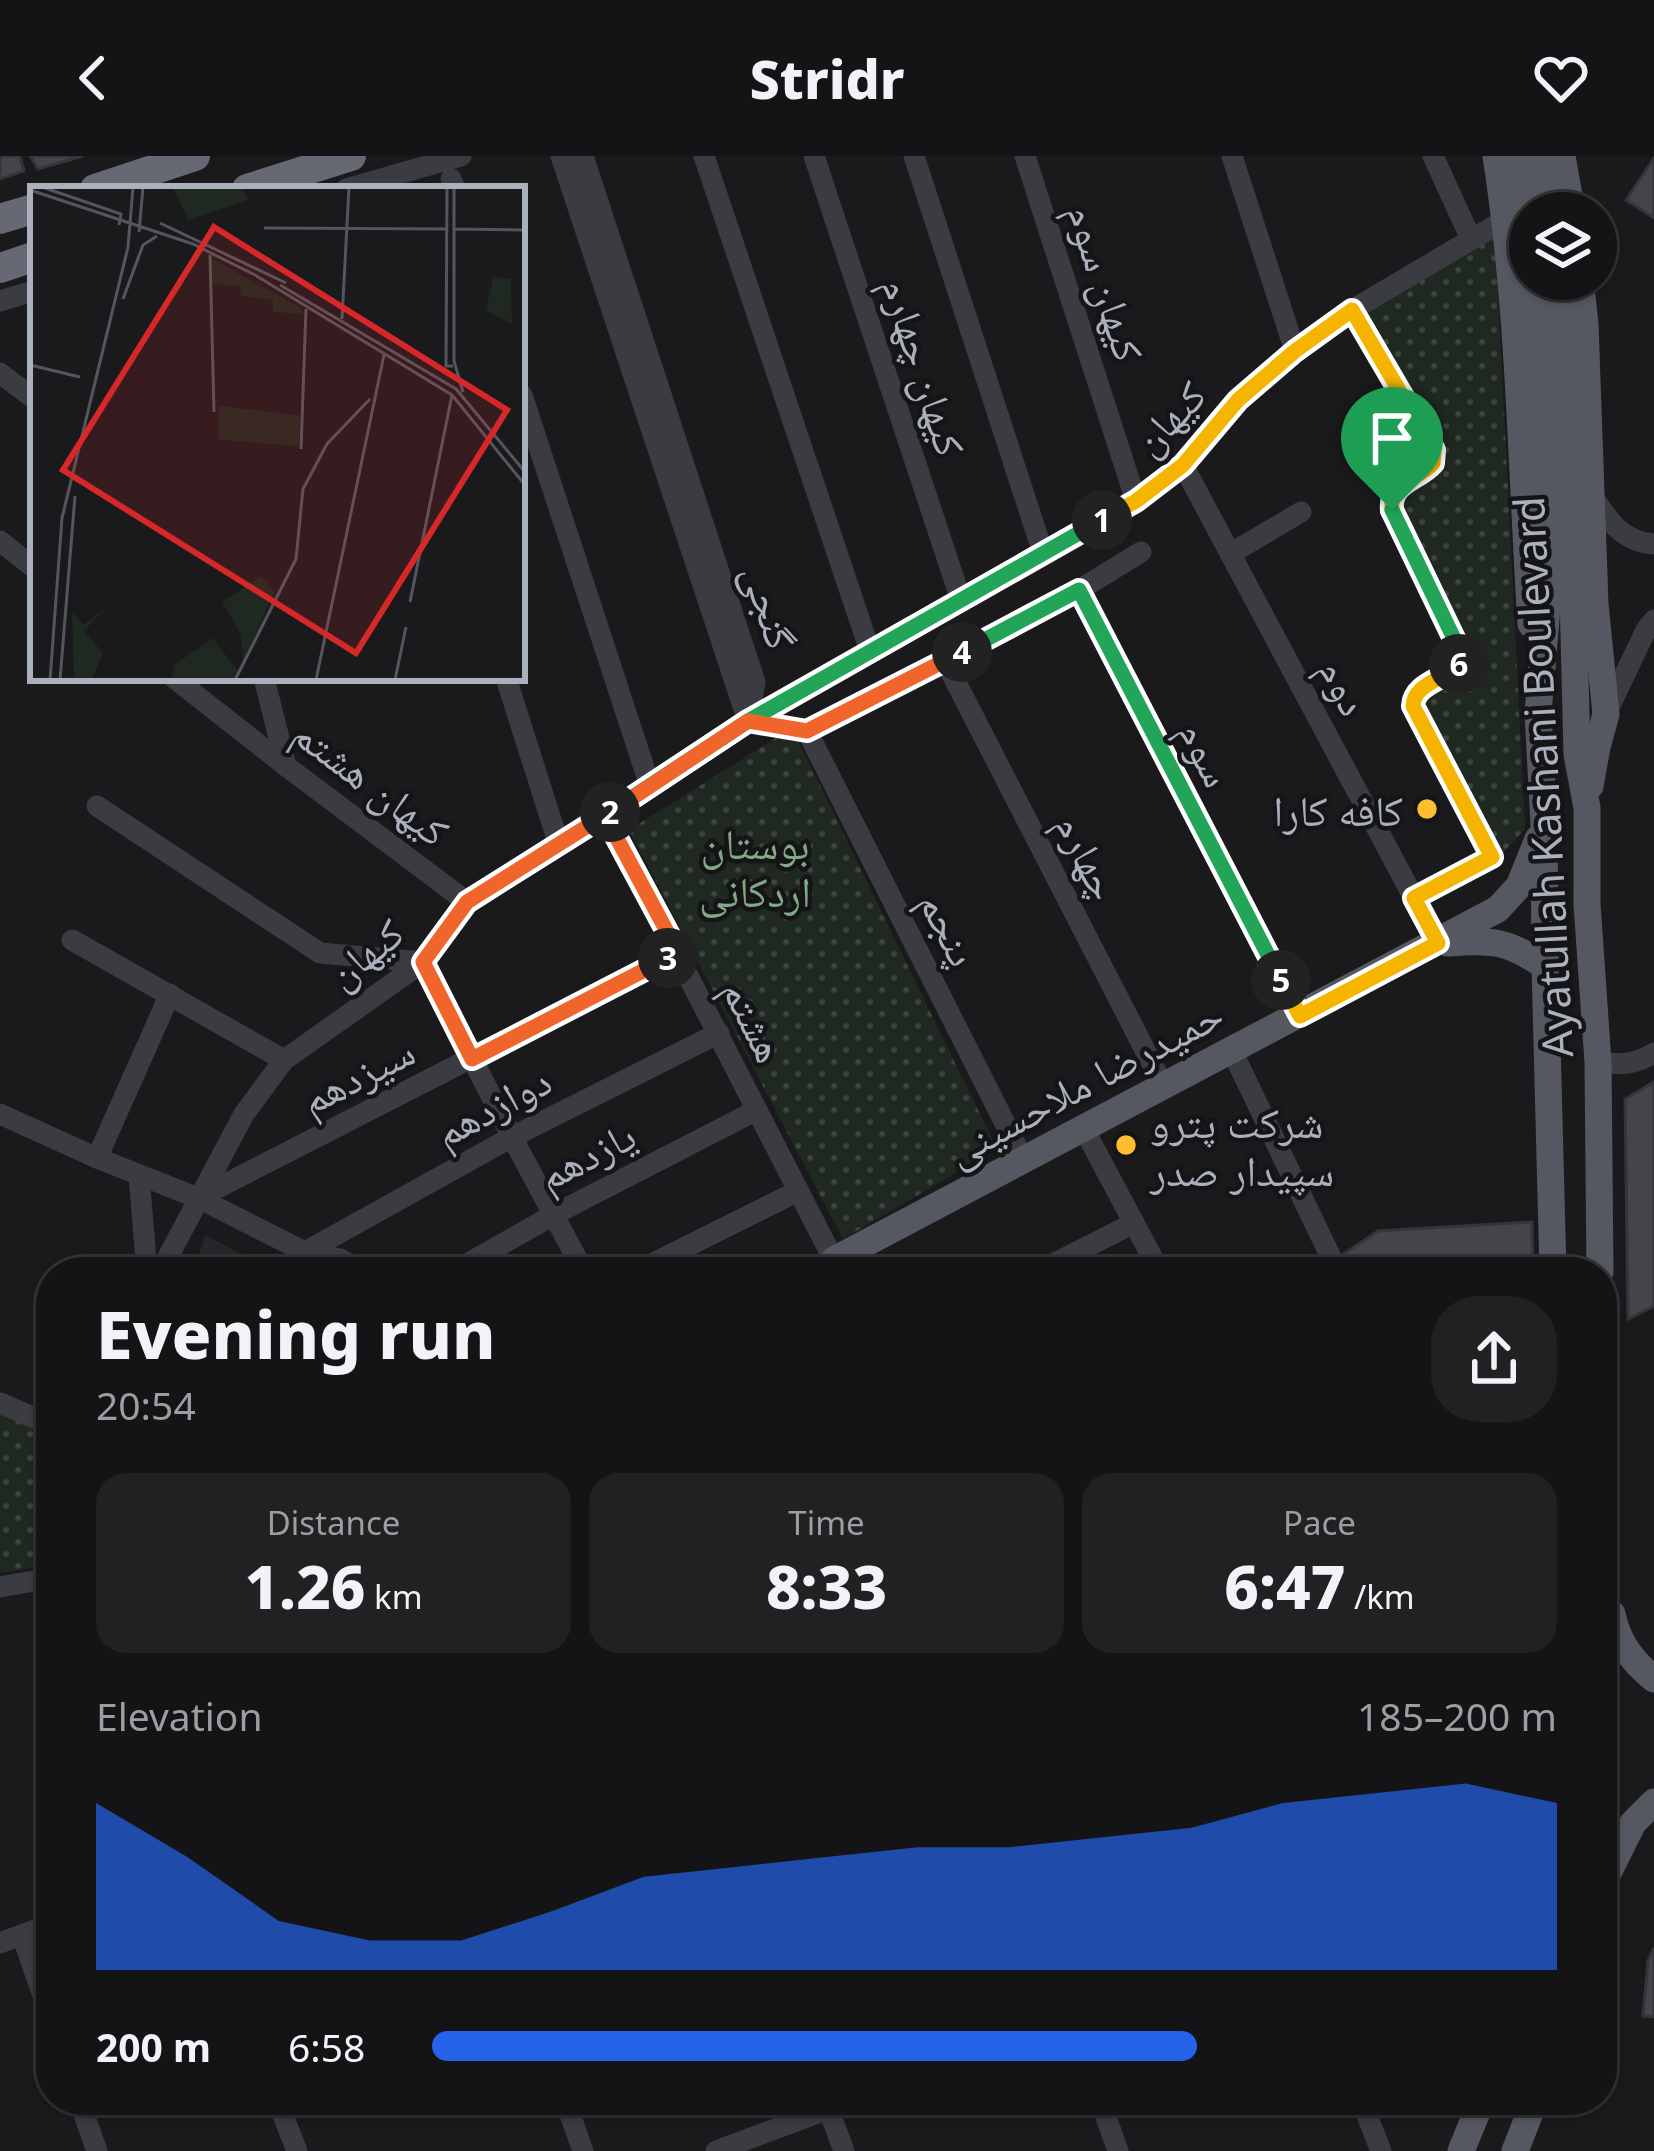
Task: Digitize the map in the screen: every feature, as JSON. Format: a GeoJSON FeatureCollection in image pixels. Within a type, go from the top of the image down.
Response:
{"type":"FeatureCollection","features":[{"type":"Feature","properties":{"kind":"highway"},"geometry":{"type":"LineString","coordinates":[[104,186],[195,156]]}},
{"type":"Feature","properties":{"kind":"highway"},"geometry":{"type":"LineString","coordinates":[[256,186],[351,156]]}},
{"type":"Feature","properties":{"kind":"highway"},"geometry":{"type":"LineString","coordinates":[[0,219],[30,210]]}},
{"type":"Feature","properties":{"kind":"highway"},"geometry":{"type":"LineString","coordinates":[[0,268],[30,258]]}},
{"type":"Feature","properties":{"kind":"main road"},"geometry":{"type":"LineString","coordinates":[[1496,156],[1506,220],[1538,713]]}},
{"type":"Feature","properties":{"kind":"main road"},"geometry":{"type":"LineString","coordinates":[[1516,156],[1521,192]]}},
{"type":"Feature","properties":{"kind":"main road"},"geometry":{"type":"LineString","coordinates":[[1540,156],[1546,192]]}},
{"type":"Feature","properties":{"kind":"main road"},"geometry":{"type":"LineString","coordinates":[[1562,156],[1568,192]]}},
{"type":"Feature","properties":{"kind":"main road","name":"Ayatullah Kashani Boulevard"},"geometry":{"type":"LineString","coordinates":[[1535,300],[1548,596],[1538,713],[1553,1257]]}},
{"type":"Feature","properties":{"kind":"main road","name":"Ayatullah Kashani Boulevard"},"geometry":{"type":"LineString","coordinates":[[1557,300],[1570,476],[1577,754],[1587,808],[1587,904],[1598,1062],[1600,1257]]}},
{"type":"Feature","properties":{"kind":"main road"},"geometry":{"type":"LineString","coordinates":[[1582,300],[1595,604],[1606,714],[1587,808]]}},
{"type":"Feature","properties":{"kind":"main road","name":"حمیدرضا ملاحسینی"},"geometry":{"type":"LineString","coordinates":[[849,1257],[1498,909],[1519,886],[1544,824]]}},
{"type":"Feature","properties":{"kind":"main road"},"geometry":{"type":"LineString","coordinates":[[1438,943],[1484,940],[1515,946],[1545,966]]}},
{"type":"Feature","properties":{"kind":"main road"},"geometry":{"type":"LineString","coordinates":[[1617,1634],[1630,1658],[1654,1679]]}},
{"type":"Feature","properties":{"kind":"main road"},"geometry":{"type":"LineString","coordinates":[[1617,1855],[1633,1823],[1654,1802]]}},
{"type":"Feature","properties":{"kind":"main road"},"geometry":{"type":"LineString","coordinates":[[1461,2151],[1476,2115]]}},
{"type":"Feature","properties":{"kind":"main road"},"geometry":{"type":"LineString","coordinates":[[1515,2151],[1528,2115]]}},
{"type":"Feature","properties":{"kind":"street"},"geometry":{"type":"LineString","coordinates":[[358,186],[460,156]]}},
{"type":"Feature","properties":{"kind":"street","name":"گنجی"},"geometry":{"type":"LineString","coordinates":[[561,156],[748,721]]}},
{"type":"Feature","properties":{"kind":"street","name":"گنجی"},"geometry":{"type":"LineString","coordinates":[[583,156],[755,682],[748,721]]}},
{"type":"Feature","properties":{"kind":"street"},"geometry":{"type":"LineString","coordinates":[[704,156],[870,651]]}},
{"type":"Feature","properties":{"kind":"street","name":"کیهان چهارم"},"geometry":{"type":"LineString","coordinates":[[814,156],[961,600]]}},
{"type":"Feature","properties":{"kind":"street"},"geometry":{"type":"LineString","coordinates":[[914,156],[1043,553]]}},
{"type":"Feature","properties":{"kind":"street","name":"کیهان سوم"},"geometry":{"type":"LineString","coordinates":[[1025,156],[1136,501]]}},
{"type":"Feature","properties":{"kind":"street"},"geometry":{"type":"LineString","coordinates":[[1232,156],[1295,351]]}},
{"type":"Feature","properties":{"kind":"street"},"geometry":{"type":"LineString","coordinates":[[1433,156],[1471,239]]}},
{"type":"Feature","properties":{"kind":"street","name":"کیهان"},"geometry":{"type":"LineString","coordinates":[[168,1257],[244,1114],[284,1060],[423,962],[467,902],[748,721],[1136,501],[1183,465],[1238,400],[1295,351],[1352,310],[1506,220]]}},
{"type":"Feature","properties":{"kind":"street"},"geometry":{"type":"LineString","coordinates":[[0,302],[30,292]]}},
{"type":"Feature","properties":{"kind":"street"},"geometry":{"type":"LineString","coordinates":[[1352,310],[1434,450],[1433,463],[1426,471],[1396,488],[1392,510],[1460,651],[1460,663],[1420,690],[1413,697],[1413,706],[1492,857],[1414,898]]}},
{"type":"Feature","properties":{"kind":"street"},"geometry":{"type":"LineString","coordinates":[[0,374],[30,396]]}},
{"type":"Feature","properties":{"kind":"street"},"geometry":{"type":"LineString","coordinates":[[525,404],[650,786]]}},
{"type":"Feature","properties":{"kind":"street","name":"دوم"},"geometry":{"type":"LineString","coordinates":[[1183,465],[1438,943]]}},
{"type":"Feature","properties":{"kind":"street"},"geometry":{"type":"LineString","coordinates":[[1593,497],[1614,529],[1654,544]]}},
{"type":"Feature","properties":{"kind":"street"},"geometry":{"type":"LineString","coordinates":[[1230,554],[1301,512]]}},
{"type":"Feature","properties":{"kind":"street"},"geometry":{"type":"LineString","coordinates":[[0,542],[30,565]]}},
{"type":"Feature","properties":{"kind":"street"},"geometry":{"type":"LineString","coordinates":[[748,721],[807,731],[1079,590],[1141,552]]}},
{"type":"Feature","properties":{"kind":"street","name":"سوم"},"geometry":{"type":"LineString","coordinates":[[1079,590],[1300,1016]]}},
{"type":"Feature","properties":{"kind":"street"},"geometry":{"type":"LineString","coordinates":[[1606,714],[1651,632]]}},
{"type":"Feature","properties":{"kind":"street","name":"چهارم"},"geometry":{"type":"LineString","coordinates":[[945,661],[1164,1087]]}},
{"type":"Feature","properties":{"kind":"street","name":"کیهان هشتم"},"geometry":{"type":"LineString","coordinates":[[178,681],[467,902]]}},
{"type":"Feature","properties":{"kind":"street"},"geometry":{"type":"LineString","coordinates":[[265,681],[286,766]]}},
{"type":"Feature","properties":{"kind":"street"},"geometry":{"type":"LineString","coordinates":[[507,681],[559,845]]}},
{"type":"Feature","properties":{"kind":"street","name":"پنجم"},"geometry":{"type":"LineString","coordinates":[[807,731],[1024,1161]]}},
{"type":"Feature","properties":{"kind":"street"},"geometry":{"type":"LineString","coordinates":[[98,806],[320,953],[423,962],[576,1257]]}},
{"type":"Feature","properties":{"kind":"street","name":"هشتم"},"geometry":{"type":"LineString","coordinates":[[605,816],[798,1191],[825,1257]]}},
{"type":"Feature","properties":{"kind":"street"},"geometry":{"type":"LineString","coordinates":[[72,940],[284,1060]]}},
{"type":"Feature","properties":{"kind":"street","name":"سیزدهم"},"geometry":{"type":"LineString","coordinates":[[198,1198],[678,952]]}},
{"type":"Feature","properties":{"kind":"street"},"geometry":{"type":"LineString","coordinates":[[97,1158],[170,994]]}},
{"type":"Feature","properties":{"kind":"street","name":"دوازدهم"},"geometry":{"type":"LineString","coordinates":[[305,1252],[512,1136],[718,1033]]}},
{"type":"Feature","properties":{"kind":"street"},"geometry":{"type":"LineString","coordinates":[[1232,1052],[1331,1257]]}},
{"type":"Feature","properties":{"kind":"street"},"geometry":{"type":"LineString","coordinates":[[1598,1062],[1625,1066],[1654,1053]]}},
{"type":"Feature","properties":{"kind":"street","name":"یازدهم"},"geometry":{"type":"LineString","coordinates":[[479,1257],[757,1111]]}},
{"type":"Feature","properties":{"kind":"street"},"geometry":{"type":"LineString","coordinates":[[0,1114],[198,1198],[305,1252],[330,1257]]}},
{"type":"Feature","properties":{"kind":"street"},"geometry":{"type":"LineString","coordinates":[[1084,1129],[1152,1257]]}},
{"type":"Feature","properties":{"kind":"street"},"geometry":{"type":"LineString","coordinates":[[139,1175],[146,1257]]}},
{"type":"Feature","properties":{"kind":"street"},"geometry":{"type":"LineString","coordinates":[[666,1257],[798,1191]]}},
{"type":"Feature","properties":{"kind":"street"},"geometry":{"type":"LineString","coordinates":[[1067,1257],[1135,1223]]}},
{"type":"Feature","properties":{"kind":"street"},"geometry":{"type":"LineString","coordinates":[[305,1252],[310,1257]]}},
{"type":"Feature","properties":{"kind":"street"},"geometry":{"type":"LineString","coordinates":[[0,1403],[36,1419]]}},
{"type":"Feature","properties":{"kind":"street"},"geometry":{"type":"LineString","coordinates":[[0,1587],[36,1581]]}},
{"type":"Feature","properties":{"kind":"street"},"geometry":{"type":"LineString","coordinates":[[0,1943],[36,1930]]}},
{"type":"Feature","properties":{"kind":"street"},"geometry":{"type":"LineString","coordinates":[[22,1935],[36,1975]]}},
{"type":"Feature","properties":{"kind":"street"},"geometry":{"type":"LineString","coordinates":[[84,2115],[97,2151]]}},
{"type":"Feature","properties":{"kind":"street"},"geometry":{"type":"LineString","coordinates":[[283,2115],[297,2151]]}},
{"type":"Feature","properties":{"kind":"street"},"geometry":{"type":"LineString","coordinates":[[570,2115],[583,2151]]}},
{"type":"Feature","properties":{"kind":"street"},"geometry":{"type":"LineString","coordinates":[[716,2151],[801,2115]]}},
{"type":"Feature","properties":{"kind":"street"},"geometry":{"type":"LineString","coordinates":[[831,2115],[844,2151]]}},
{"type":"Feature","properties":{"kind":"street"},"geometry":{"type":"LineString","coordinates":[[1105,2115],[1118,2151]]}},
{"type":"Feature","properties":{"kind":"street"},"geometry":{"type":"LineString","coordinates":[[1367,2115],[1381,2151]]}},
{"type":"Feature","properties":{"kind":"shaded area"},"geometry":{"type":"Polygon","coordinates":[[[205,1235],[248,1257],[198,1257],[205,1235]]]}},
{"type":"Feature","properties":{"kind":"green space"},"geometry":{"type":"Polygon","coordinates":[[[1495,232],[1525,829],[1500,856],[1421,702],[1476,667],[1398,497],[1446,460],[1361,311],[1495,232]]]}},
{"type":"Feature","properties":{"kind":"green space","name":"بوستان اردکانی"},"geometry":{"type":"Polygon","coordinates":[[[792,728],[997,1149],[843,1239],[629,830],[792,728]]]}},
{"type":"Feature","properties":{"kind":"green space"},"geometry":{"type":"Polygon","coordinates":[[[0,1412],[36,1428],[36,1567],[0,1573],[0,1412]]]}},
{"type":"Feature","properties":{"kind":"building"},"geometry":{"type":"Polygon","coordinates":[[[0,156],[20,156],[24,171],[0,179],[0,156]]]}},
{"type":"Feature","properties":{"kind":"building"},"geometry":{"type":"Polygon","coordinates":[[[30,156],[83,156],[38,169],[30,156]]]}},
{"type":"Feature","properties":{"kind":"building"},"geometry":{"type":"Polygon","coordinates":[[[1654,158],[1654,218],[1626,200],[1654,158]]]}},
{"type":"Feature","properties":{"kind":"building"},"geometry":{"type":"Polygon","coordinates":[[[1654,1082],[1654,1306],[1628,1319],[1625,1099],[1654,1082]]]}},
{"type":"Feature","properties":{"kind":"building"},"geometry":{"type":"Polygon","coordinates":[[[1532,1222],[1533,1257],[1343,1257],[1378,1231],[1532,1222]]]}},
{"type":"Feature","properties":{"kind":"building"},"geometry":{"type":"Polygon","coordinates":[[[1654,1948],[1654,2017],[1643,2016],[1648,1961],[1654,1948]]]}},
{"type":"Feature","properties":{"kind":"place","name":"کافه کارا"},"geometry":{"type":"Point","coordinates":[1427,809]}},
{"type":"Feature","properties":{"kind":"place","name":"شرکت پترو سپیدار صدر"},"geometry":{"type":"Point","coordinates":[1126,1145]}},
{"type":"Feature","properties":{"kind":"route"},"geometry":{"type":"LineString","coordinates":[[1392,510],[1396,488],[1426,471],[1433,463],[1434,450],[1352,310],[1238,400],[1183,465],[1136,501],[748,721],[467,902],[423,962],[472,1059],[678,952],[605,816],[748,721],[807,731],[1079,590],[1300,1016],[1438,943],[1414,898],[1492,857],[1413,706],[1413,697],[1420,690],[1460,663],[1460,651],[1392,510]]}}]}
